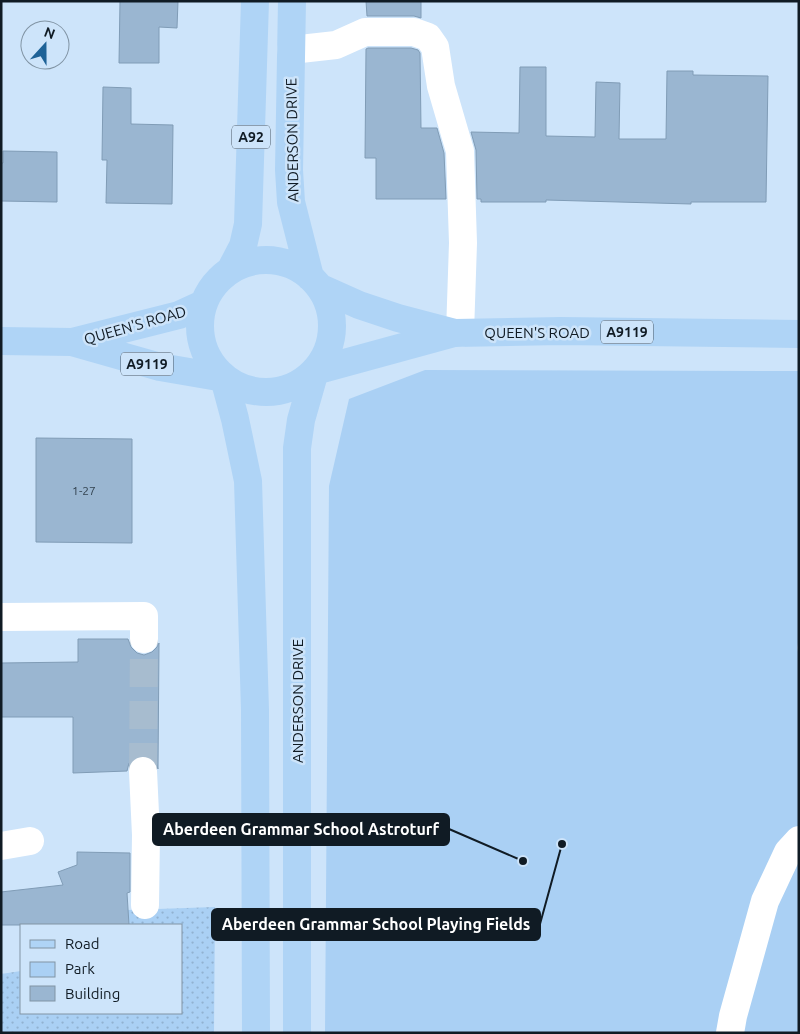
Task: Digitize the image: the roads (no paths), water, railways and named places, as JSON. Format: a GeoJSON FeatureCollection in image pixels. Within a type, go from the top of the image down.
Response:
{"type":"FeatureCollection","features":[{"type":"Feature","properties":{"kind":"main road","name":"A92"},"geometry":{"type":"LineString","coordinates":[[231,269],[243,246],[248,224],[255,1]]}},
{"type":"Feature","properties":{"kind":"main road","name":"ANDERSON DRIVE"},"geometry":{"type":"LineString","coordinates":[[292,1],[289,170],[291,202],[316,282]]}},
{"type":"Feature","properties":{"kind":"main road","name":"A92"},"geometry":{"type":"LineString","coordinates":[[272,259],[293,265],[316,282],[329,304],[332,322],[331,340],[325,356],[315,371],[299,383],[281,390],[261,392],[241,388],[224,378],[210,362],[202,344],[199,324],[203,304],[217,280],[231,269],[251,261],[272,259]]}},
{"type":"Feature","properties":{"kind":"main road","name":"QUEEN'S ROAD"},"geometry":{"type":"LineString","coordinates":[[316,282],[359,305],[398,318],[457,333]]}},
{"type":"Feature","properties":{"kind":"main road","name":"QUEEN'S ROAD"},"geometry":{"type":"LineString","coordinates":[[72,342],[179,314],[203,304]]}},
{"type":"Feature","properties":{"kind":"main road","name":"QUEEN'S ROAD"},"geometry":{"type":"LineString","coordinates":[[315,371],[457,333],[570,331],[799,334]]}},
{"type":"Feature","properties":{"kind":"main road","name":"A9119"},"geometry":{"type":"LineString","coordinates":[[1,341],[72,342]]}},
{"type":"Feature","properties":{"kind":"main road","name":"QUEEN'S ROAD"},"geometry":{"type":"LineString","coordinates":[[72,342],[160,367],[224,378]]}},
{"type":"Feature","properties":{"kind":"main road","name":"ANDERSON DRIVE"},"geometry":{"type":"LineString","coordinates":[[297,1033],[297,448],[301,420],[315,371]]}},
{"type":"Feature","properties":{"kind":"main road","name":"A92"},"geometry":{"type":"LineString","coordinates":[[224,378],[248,481],[255,692],[256,1033]]}},
{"type":"Feature","properties":{"kind":"street"},"geometry":{"type":"LineString","coordinates":[[290,50],[336,45],[365,32],[414,32],[428,37],[435,47],[441,86],[460,150],[463,243],[457,333]]}},
{"type":"Feature","properties":{"kind":"street"},"geometry":{"type":"LineString","coordinates":[[1,617],[144,616],[144,639]]}},
{"type":"Feature","properties":{"kind":"street"},"geometry":{"type":"LineString","coordinates":[[143,771],[146,835],[145,906]]}},
{"type":"Feature","properties":{"kind":"street"},"geometry":{"type":"LineString","coordinates":[[730,1033],[765,901],[788,852],[799,840]]}},
{"type":"Feature","properties":{"kind":"street"},"geometry":{"type":"LineString","coordinates":[[1,846],[30,841]]}},
{"type":"Feature","properties":{"kind":"tunnel"},"geometry":{"type":"LineString","coordinates":[[143,771],[144,639]]}},
{"type":"Feature","properties":{"kind":"place","name":"Aberdeen Grammar School Playing Fields"},"geometry":{"type":"Point","coordinates":[562,844]}},
{"type":"Feature","properties":{"kind":"place","name":"Aberdeen Grammar School Astroturf"},"geometry":{"type":"Point","coordinates":[523,861]}}]}
